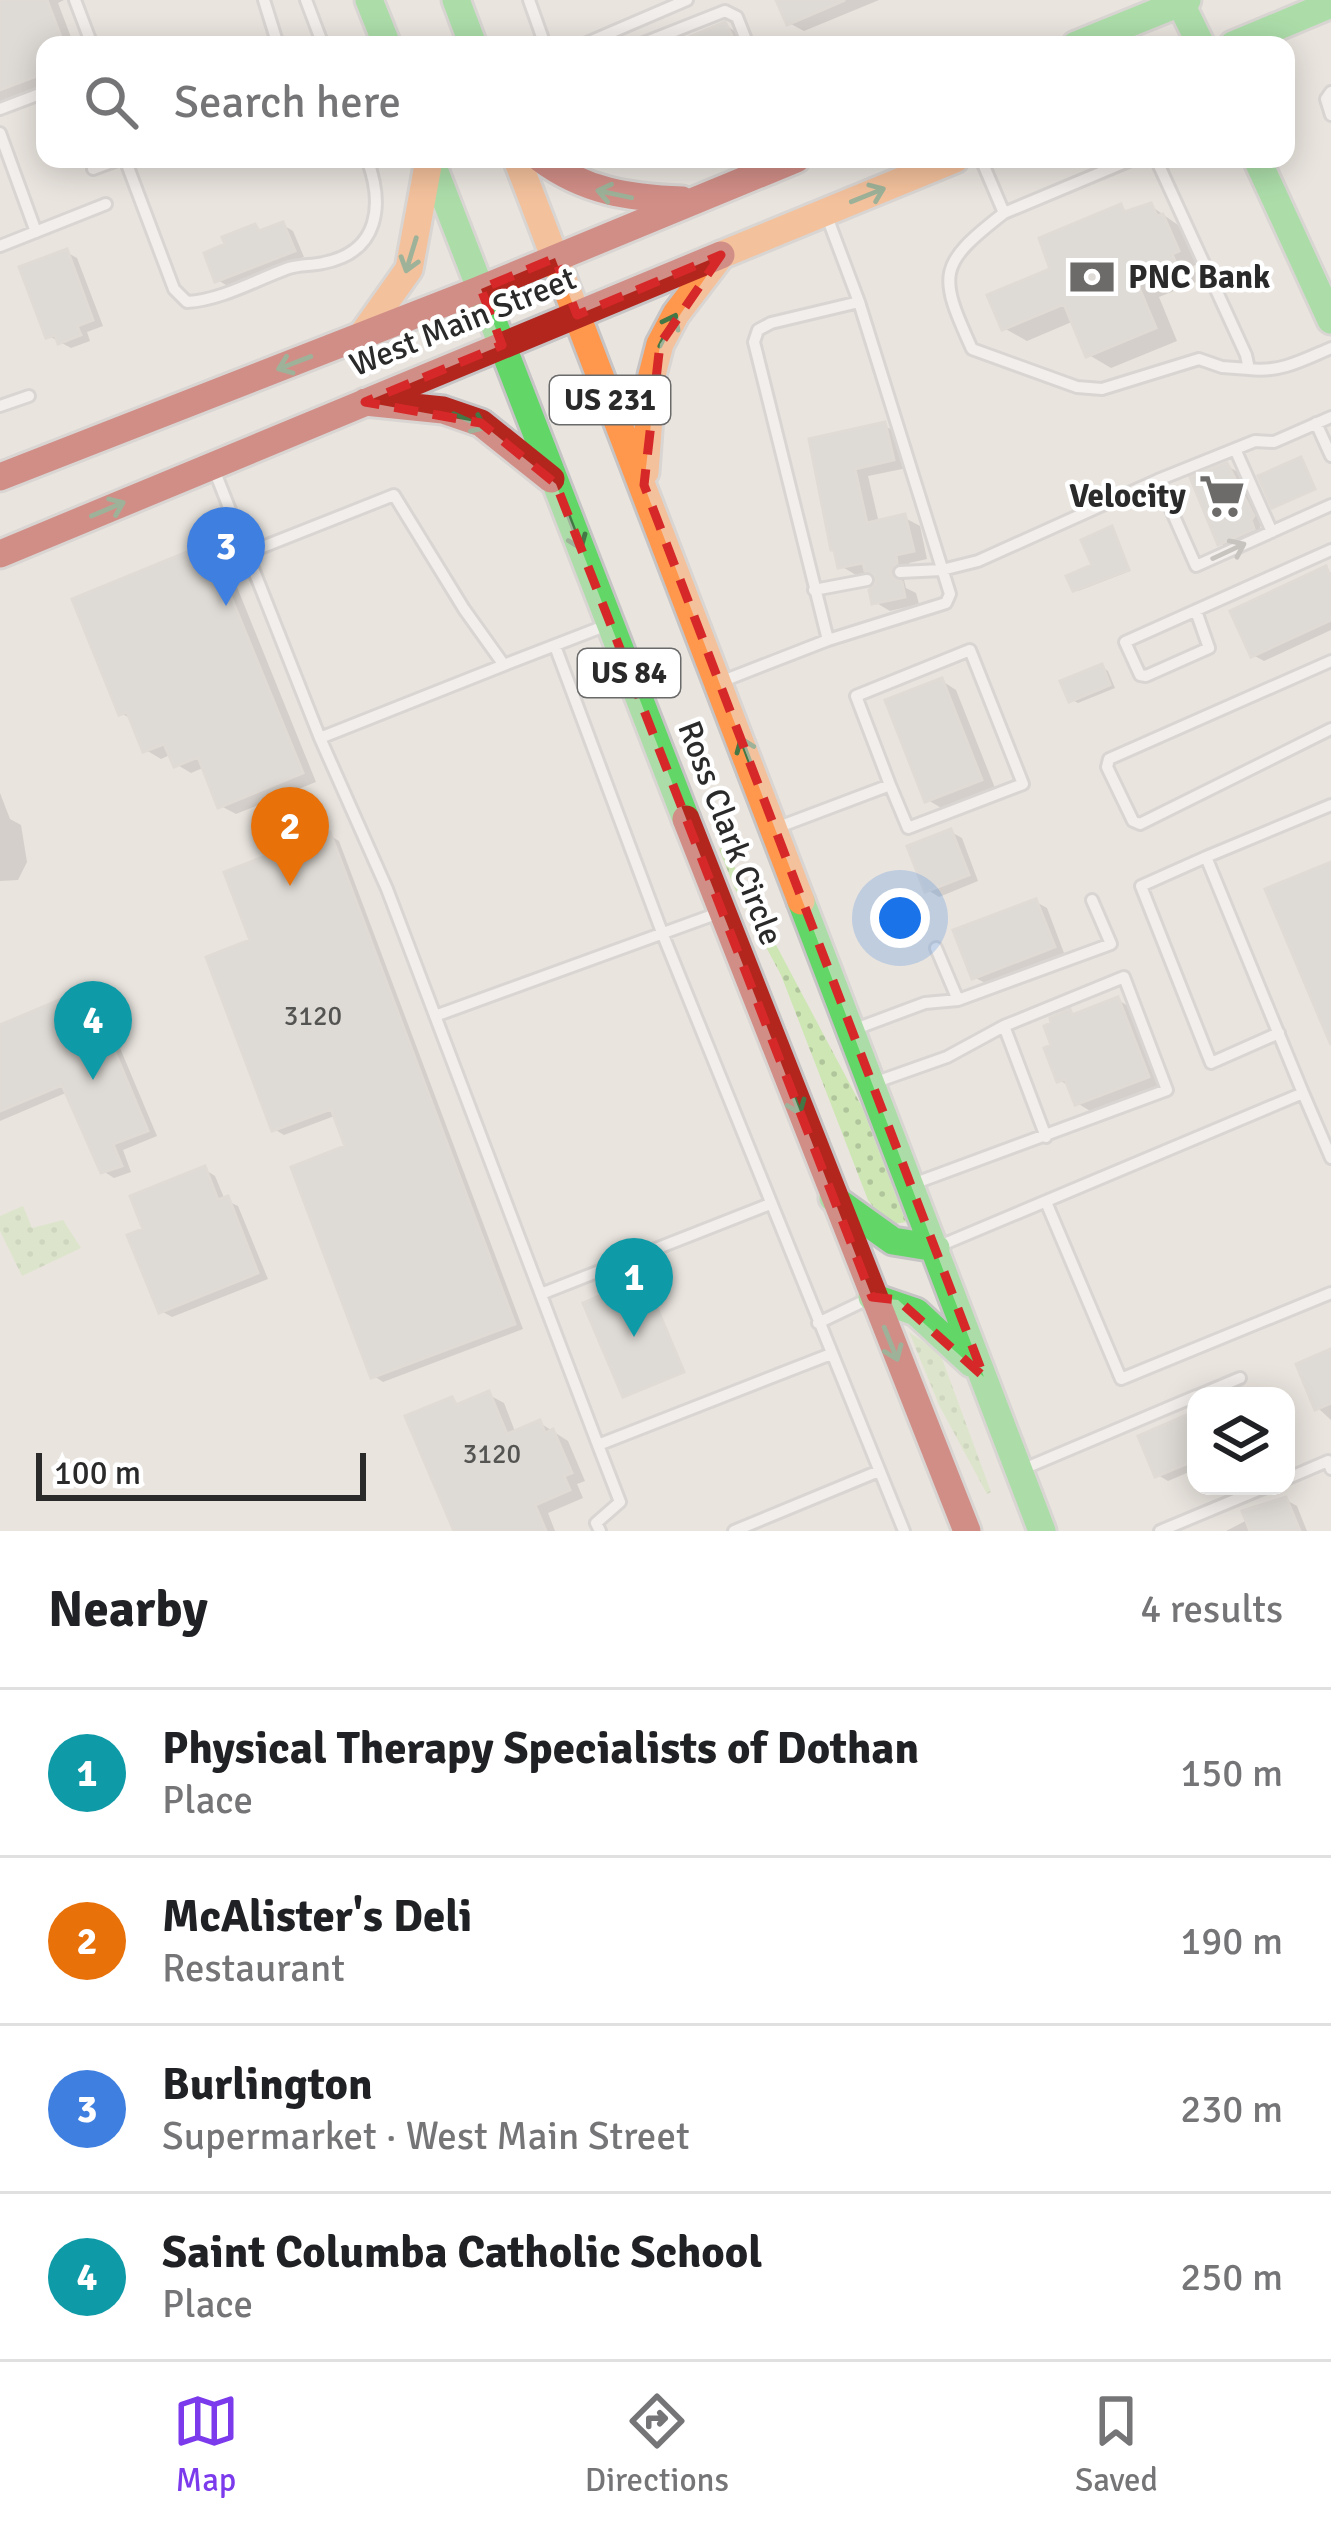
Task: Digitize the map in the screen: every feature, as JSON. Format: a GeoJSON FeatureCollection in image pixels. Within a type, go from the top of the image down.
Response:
{"type":"FeatureCollection","features":[{"type":"Feature","properties":{"kind":"main road"},"geometry":{"type":"LineString","coordinates":[[369,0],[383,36]]}},
{"type":"Feature","properties":{"kind":"main road"},"geometry":{"type":"LineString","coordinates":[[456,0],[470,36]]}},
{"type":"Feature","properties":{"kind":"main road"},"geometry":{"type":"LineString","coordinates":[[1098,36],[1182,1],[1198,36]]}},
{"type":"Feature","properties":{"kind":"main road"},"geometry":{"type":"LineString","coordinates":[[1255,36],[1331,4]]}},
{"type":"Feature","properties":{"kind":"main road"},"geometry":{"type":"LineString","coordinates":[[360,338],[409,268],[427,168]]}},
{"type":"Feature","properties":{"kind":"main road","name":"Ross Clark Circle"},"geometry":{"type":"LineString","coordinates":[[433,168],[832,1197],[968,1531]]}},
{"type":"Feature","properties":{"kind":"main road","name":"Ross Clark Circle"},"geometry":{"type":"LineString","coordinates":[[520,168],[1042,1531]]}},
{"type":"Feature","properties":{"kind":"main road"},"geometry":{"type":"LineString","coordinates":[[554,168],[577,184],[620,197],[695,200]]}},
{"type":"Feature","properties":{"kind":"main road","name":"West Main Street"},"geometry":{"type":"LineString","coordinates":[[0,477],[360,338],[769,168]]}},
{"type":"Feature","properties":{"kind":"main road","name":"West Main Street"},"geometry":{"type":"LineString","coordinates":[[0,554],[933,168]]}},
{"type":"Feature","properties":{"kind":"main road"},"geometry":{"type":"LineString","coordinates":[[1261,168],[1331,320]]}},
{"type":"Feature","properties":{"kind":"main road","name":"US 84"},"geometry":{"type":"LineString","coordinates":[[644,485],[652,375],[660,344],[676,314],[721,255]]}},
{"type":"Feature","properties":{"kind":"main road"},"geometry":{"type":"LineString","coordinates":[[365,401],[443,410],[481,423],[556,484]]}},
{"type":"Feature","properties":{"kind":"main road"},"geometry":{"type":"LineString","coordinates":[[832,1197],[895,1244],[910,1250],[936,1247]]}},
{"type":"Feature","properties":{"kind":"main road"},"geometry":{"type":"LineString","coordinates":[[872,1298],[898,1300],[919,1310],[984,1377]]}},
{"type":"Feature","properties":{"kind":"lane"},"geometry":{"type":"LineString","coordinates":[[75,0],[89,36]]}},
{"type":"Feature","properties":{"kind":"lane"},"geometry":{"type":"LineString","coordinates":[[264,0],[275,36]]}},
{"type":"Feature","properties":{"kind":"lane"},"geometry":{"type":"LineString","coordinates":[[305,0],[319,36]]}},
{"type":"Feature","properties":{"kind":"lane"},"geometry":{"type":"LineString","coordinates":[[529,0],[542,36]]}},
{"type":"Feature","properties":{"kind":"lane"},"geometry":{"type":"LineString","coordinates":[[603,36],[687,0]]}},
{"type":"Feature","properties":{"kind":"lane"},"geometry":{"type":"LineString","coordinates":[[662,36],[725,11],[737,17],[744,36]]}},
{"type":"Feature","properties":{"kind":"lane"},"geometry":{"type":"LineString","coordinates":[[1331,92],[1326,99],[1331,116]]}},
{"type":"Feature","properties":{"kind":"lane"},"geometry":{"type":"LineString","coordinates":[[0,109],[36,95]]}},
{"type":"Feature","properties":{"kind":"lane"},"geometry":{"type":"LineString","coordinates":[[0,133],[36,232]]}},
{"type":"Feature","properties":{"kind":"lane"},"geometry":{"type":"LineString","coordinates":[[127,168],[175,289],[187,302],[205,301],[296,265],[324,263],[357,246],[371,228],[378,206],[369,168]]}},
{"type":"Feature","properties":{"kind":"lane"},"geometry":{"type":"LineString","coordinates":[[985,168],[1004,212]]}},
{"type":"Feature","properties":{"kind":"lane"},"geometry":{"type":"LineString","coordinates":[[1111,168],[1004,212],[973,237],[952,263],[946,280],[950,300],[972,349],[1077,387],[1102,389],[1199,359],[1267,372],[1331,348]]}},
{"type":"Feature","properties":{"kind":"lane"},"geometry":{"type":"LineString","coordinates":[[1160,168],[1249,369]]}},
{"type":"Feature","properties":{"kind":"lane"},"geometry":{"type":"LineString","coordinates":[[0,245],[106,204]]}},
{"type":"Feature","properties":{"kind":"lane"},"geometry":{"type":"LineString","coordinates":[[719,682],[828,640],[946,603],[950,594],[859,302],[825,212]]}},
{"type":"Feature","properties":{"kind":"lane"},"geometry":{"type":"LineString","coordinates":[[828,640],[754,342],[758,330],[771,323],[859,302]]}},
{"type":"Feature","properties":{"kind":"lane"},"geometry":{"type":"LineString","coordinates":[[0,406],[29,396]]}},
{"type":"Feature","properties":{"kind":"lane"},"geometry":{"type":"LineString","coordinates":[[900,572],[942,570],[978,561],[1158,480],[1255,441],[1274,442],[1331,417]]}},
{"type":"Feature","properties":{"kind":"lane"},"geometry":{"type":"LineString","coordinates":[[1316,423],[1331,456]]}},
{"type":"Feature","properties":{"kind":"lane"},"geometry":{"type":"LineString","coordinates":[[1235,449],[1272,532]]}},
{"type":"Feature","properties":{"kind":"lane"},"geometry":{"type":"LineString","coordinates":[[212,465],[435,1016],[620,1502],[596,1523],[600,1531]]}},
{"type":"Feature","properties":{"kind":"lane"},"geometry":{"type":"LineString","coordinates":[[1158,480],[1196,566],[1331,505]]}},
{"type":"Feature","properties":{"kind":"lane"},"geometry":{"type":"LineString","coordinates":[[245,554],[394,495],[504,665]]}},
{"type":"Feature","properties":{"kind":"lane"},"geometry":{"type":"LineString","coordinates":[[1196,611],[1209,648],[1140,675],[1125,642],[1331,550]]}},
{"type":"Feature","properties":{"kind":"lane"},"geometry":{"type":"LineString","coordinates":[[814,590],[867,580]]}},
{"type":"Feature","properties":{"kind":"lane"},"geometry":{"type":"LineString","coordinates":[[320,738],[610,623]]}},
{"type":"Feature","properties":{"kind":"lane"},"geometry":{"type":"LineString","coordinates":[[555,646],[663,935],[904,1531]]}},
{"type":"Feature","properties":{"kind":"lane"},"geometry":{"type":"LineString","coordinates":[[970,650],[1023,784],[908,829],[890,785],[856,695],[970,650]]}},
{"type":"Feature","properties":{"kind":"lane"},"geometry":{"type":"LineString","coordinates":[[1331,661],[1109,759],[1107,767],[1133,821],[1140,824],[1331,729]]}},
{"type":"Feature","properties":{"kind":"lane"},"geometry":{"type":"LineString","coordinates":[[776,829],[890,785]]}},
{"type":"Feature","properties":{"kind":"lane"},"geometry":{"type":"LineString","coordinates":[[1279,1034],[1211,1063],[1141,886],[1331,805]]}},
{"type":"Feature","properties":{"kind":"lane"},"geometry":{"type":"LineString","coordinates":[[1206,857],[1331,1158]]}},
{"type":"Feature","properties":{"kind":"lane"},"geometry":{"type":"LineString","coordinates":[[853,1030],[925,1003],[958,1000],[1111,944],[1092,900]]}},
{"type":"Feature","properties":{"kind":"lane"},"geometry":{"type":"LineString","coordinates":[[435,1016],[722,911]]}},
{"type":"Feature","properties":{"kind":"lane"},"geometry":{"type":"LineString","coordinates":[[936,948],[958,1000]]}},
{"type":"Feature","properties":{"kind":"lane"},"geometry":{"type":"LineString","coordinates":[[874,1083],[946,1057],[1004,1026],[1124,977],[1167,1090],[912,1184]]}},
{"type":"Feature","properties":{"kind":"lane"},"geometry":{"type":"LineString","coordinates":[[1004,1026],[1046,1137]]}},
{"type":"Feature","properties":{"kind":"lane"},"geometry":{"type":"LineString","coordinates":[[936,1247],[1303,1093]]}},
{"type":"Feature","properties":{"kind":"lane"},"geometry":{"type":"LineString","coordinates":[[1046,1202],[1121,1379],[1331,1293]]}},
{"type":"Feature","properties":{"kind":"lane"},"geometry":{"type":"LineString","coordinates":[[541,1294],[770,1204]]}},
{"type":"Feature","properties":{"kind":"lane"},"geometry":{"type":"LineString","coordinates":[[818,1323],[872,1298]]}},
{"type":"Feature","properties":{"kind":"lane"},"geometry":{"type":"LineString","coordinates":[[598,1445],[831,1354]]}},
{"type":"Feature","properties":{"kind":"lane"},"geometry":{"type":"LineString","coordinates":[[1218,1387],[1240,1378]]}},
{"type":"Feature","properties":{"kind":"lane"},"geometry":{"type":"LineString","coordinates":[[1019,1471],[1187,1400]]}},
{"type":"Feature","properties":{"kind":"lane"},"geometry":{"type":"LineString","coordinates":[[1295,1475],[1328,1462],[1331,1469]]}},
{"type":"Feature","properties":{"kind":"lane"},"geometry":{"type":"LineString","coordinates":[[734,1531],[879,1471]]}},
{"type":"Feature","properties":{"kind":"lane"},"geometry":{"type":"LineString","coordinates":[[1160,1531],[1248,1495]]}},
{"type":"Feature","properties":{"kind":"highlighted area"},"geometry":{"type":"Polygon","coordinates":[[[721,255],[660,344],[644,485],[984,1377],[898,1300],[872,1297],[556,484],[481,423],[365,402],[502,345],[481,289],[555,258],[577,315],[721,255]]]}},
{"type":"Feature","properties":{"kind":"green space"},"geometry":{"type":"Polygon","coordinates":[[[724,847],[862,1107],[906,1222],[888,1225],[868,1200],[781,975],[735,889],[719,849],[724,847]]]}},
{"type":"Feature","properties":{"kind":"green space"},"geometry":{"type":"Polygon","coordinates":[[[23,1206],[32,1228],[63,1220],[81,1248],[22,1276],[0,1231],[0,1216],[23,1206]]]}},
{"type":"Feature","properties":{"kind":"green space"},"geometry":{"type":"Polygon","coordinates":[[[909,1332],[940,1353],[991,1492],[987,1494],[939,1405],[909,1332]]]}},
{"type":"Feature","properties":{"kind":"building"},"geometry":{"type":"Polygon","coordinates":[[[0,0],[47,0],[61,36],[36,36],[36,76],[0,90],[0,0]]]}},
{"type":"Feature","properties":{"kind":"building"},"geometry":{"type":"Polygon","coordinates":[[[776,0],[845,0],[787,25],[776,0]]]}},
{"type":"Feature","properties":{"kind":"building"},"geometry":{"type":"Polygon","coordinates":[[[725,22],[732,36],[692,36],[725,22]]]}},
{"type":"Feature","properties":{"kind":"building","name":"PNC Bank"},"geometry":{"type":"Polygon","coordinates":[[[1151,203],[1157,216],[1163,214],[1179,251],[1172,254],[1178,268],[1138,285],[1156,328],[1086,357],[1064,304],[1002,330],[987,295],[1050,269],[1039,238],[1121,204],[1124,212],[1151,203]]]}},
{"type":"Feature","properties":{"kind":"building"},"geometry":{"type":"Polygon","coordinates":[[[283,222],[295,251],[215,282],[204,253],[225,244],[222,237],[255,224],[259,231],[283,222]]]}},
{"type":"Feature","properties":{"kind":"building"},"geometry":{"type":"Polygon","coordinates":[[[67,249],[93,320],[77,326],[81,335],[58,344],[55,335],[46,338],[19,267],[67,249]]]}},
{"type":"Feature","properties":{"kind":"building"},"geometry":{"type":"Polygon","coordinates":[[[885,422],[894,460],[855,469],[867,523],[905,514],[914,551],[896,555],[897,563],[890,571],[902,582],[905,597],[872,604],[869,590],[876,584],[875,575],[865,571],[863,563],[838,568],[831,550],[809,439],[885,422]]]}},
{"type":"Feature","properties":{"kind":"building"},"geometry":{"type":"Polygon","coordinates":[[[1301,457],[1315,489],[1272,508],[1258,476],[1301,457]]]}},
{"type":"Feature","properties":{"kind":"building","name":"Velocity"},"geometry":{"type":"Polygon","coordinates":[[[1227,463],[1254,516],[1254,529],[1218,545],[1190,477],[1227,463]]]}},
{"type":"Feature","properties":{"kind":"building"},"geometry":{"type":"Polygon","coordinates":[[[1112,526],[1129,570],[1073,591],[1066,576],[1092,565],[1081,540],[1112,526]]]}},
{"type":"Feature","properties":{"kind":"building"},"geometry":{"type":"Polygon","coordinates":[[[209,543],[303,773],[218,808],[198,757],[174,767],[164,744],[143,752],[127,712],[119,715],[72,599],[209,543]]]}},
{"type":"Feature","properties":{"kind":"building"},"geometry":{"type":"Polygon","coordinates":[[[1326,566],[1331,578],[1331,620],[1251,657],[1230,611],[1326,566]]]}},
{"type":"Feature","properties":{"kind":"building"},"geometry":{"type":"Polygon","coordinates":[[[1102,664],[1110,685],[1069,702],[1060,681],[1102,664]]]}},
{"type":"Feature","properties":{"kind":"building"},"geometry":{"type":"Polygon","coordinates":[[[942,678],[982,780],[925,802],[885,700],[942,678]]]}},
{"type":"Feature","properties":{"kind":"building"},"geometry":{"type":"Polygon","coordinates":[[[951,829],[969,875],[925,892],[907,846],[951,829]]]}},
{"type":"Feature","properties":{"kind":"building"},"geometry":{"type":"Polygon","coordinates":[[[330,832],[515,1324],[371,1378],[291,1167],[345,1146],[331,1109],[272,1131],[206,957],[250,940],[224,872],[330,832]]]}},
{"type":"Feature","properties":{"kind":"building"},"geometry":{"type":"Polygon","coordinates":[[[1331,862],[1331,1045],[1265,889],[1331,862]]]}},
{"type":"Feature","properties":{"kind":"building"},"geometry":{"type":"Polygon","coordinates":[[[1036,899],[1055,947],[972,979],[953,930],[1036,899]]]}},
{"type":"Feature","properties":{"kind":"building"},"geometry":{"type":"Polygon","coordinates":[[[88,988],[148,1131],[113,1144],[122,1166],[101,1173],[62,1085],[0,1111],[0,1025],[88,988]]]}},
{"type":"Feature","properties":{"kind":"building"},"geometry":{"type":"Polygon","coordinates":[[[1118,997],[1149,1077],[1075,1105],[1065,1079],[1057,1082],[1044,1048],[1051,1045],[1044,1026],[1070,1009],[1072,1015],[1118,997]]]}},
{"type":"Feature","properties":{"kind":"building"},"geometry":{"type":"Polygon","coordinates":[[[205,1166],[218,1200],[228,1196],[258,1273],[159,1313],[127,1235],[143,1229],[130,1196],[205,1166]]]}},
{"type":"Feature","properties":{"kind":"building"},"geometry":{"type":"Polygon","coordinates":[[[644,1277],[684,1372],[623,1397],[583,1303],[644,1277]]]}},
{"type":"Feature","properties":{"kind":"building"},"geometry":{"type":"Polygon","coordinates":[[[1331,1349],[1331,1403],[1315,1410],[1296,1364],[1331,1349]]]}},
{"type":"Feature","properties":{"kind":"building"},"geometry":{"type":"Polygon","coordinates":[[[489,1391],[507,1434],[540,1420],[545,1433],[553,1429],[572,1473],[564,1476],[570,1490],[535,1505],[546,1531],[454,1531],[405,1416],[452,1397],[456,1405],[489,1391]]]}},
{"type":"Feature","properties":{"kind":"building"},"geometry":{"type":"Polygon","coordinates":[[[1187,1415],[1187,1464],[1155,1477],[1138,1436],[1187,1415]]]}},
{"type":"Feature","properties":{"kind":"building"},"geometry":{"type":"Polygon","coordinates":[[[1286,1497],[1300,1531],[1250,1531],[1242,1511],[1286,1497]]]}},
{"type":"Feature","properties":{"kind":"traffic: fast"},"geometry":{"type":"LineString","coordinates":[[369,0],[383,36]]}},
{"type":"Feature","properties":{"kind":"traffic: fast"},"geometry":{"type":"LineString","coordinates":[[456,0],[470,36]]}},
{"type":"Feature","properties":{"kind":"traffic: fast"},"geometry":{"type":"LineString","coordinates":[[1179,0],[1197,36]]}},
{"type":"Feature","properties":{"kind":"traffic: fast"},"geometry":{"type":"LineString","coordinates":[[1098,36],[1187,0]]}},
{"type":"Feature","properties":{"kind":"traffic: fast"},"geometry":{"type":"LineString","coordinates":[[1255,36],[1331,4]]}},
{"type":"Feature","properties":{"kind":"traffic: fast"},"geometry":{"type":"LineString","coordinates":[[433,168],[686,819]]}},
{"type":"Feature","properties":{"kind":"traffic: fast"},"geometry":{"type":"LineString","coordinates":[[1261,168],[1331,320]]}},
{"type":"Feature","properties":{"kind":"traffic: fast"},"geometry":{"type":"LineString","coordinates":[[801,901],[1042,1531]]}},
{"type":"Feature","properties":{"kind":"traffic: fast"},"geometry":{"type":"LineString","coordinates":[[833,1198],[893,1241],[936,1248]]}},
{"type":"Feature","properties":{"kind":"traffic: fast"},"geometry":{"type":"LineString","coordinates":[[872,1297],[916,1312],[971,1363]]}},
{"type":"Feature","properties":{"kind":"traffic: slow"},"geometry":{"type":"LineString","coordinates":[[360,338],[409,269],[428,168]]}},
{"type":"Feature","properties":{"kind":"traffic: slow"},"geometry":{"type":"LineString","coordinates":[[520,168],[801,901]]}},
{"type":"Feature","properties":{"kind":"traffic: slow"},"geometry":{"type":"LineString","coordinates":[[645,472],[652,375],[660,344],[676,314],[721,255],[933,168]]}},
{"type":"Feature","properties":{"kind":"traffic: jam"},"geometry":{"type":"LineString","coordinates":[[554,168],[608,191],[682,200]]}},
{"type":"Feature","properties":{"kind":"traffic: jam"},"geometry":{"type":"LineString","coordinates":[[481,289],[774,168]]}},
{"type":"Feature","properties":{"kind":"traffic: jam"},"geometry":{"type":"LineString","coordinates":[[0,554],[721,255]]}},
{"type":"Feature","properties":{"kind":"traffic: jam"},"geometry":{"type":"LineString","coordinates":[[0,477],[481,289]]}},
{"type":"Feature","properties":{"kind":"traffic: jam"},"geometry":{"type":"LineString","coordinates":[[365,402],[443,410],[481,423],[551,479]]}},
{"type":"Feature","properties":{"kind":"traffic: jam"},"geometry":{"type":"LineString","coordinates":[[686,819],[967,1531]]}},
{"type":"Feature","properties":{"kind":"place","name":"PNC Bank"},"geometry":{"type":"Point","coordinates":[1092,277]}},
{"type":"Feature","properties":{"kind":"place","name":"Velocity"},"geometry":{"type":"Point","coordinates":[1222,496]}},
{"type":"Feature","properties":{"kind":"place","name":"Burlington"},"geometry":{"type":"Point","coordinates":[226,606]}},
{"type":"Feature","properties":{"kind":"place","name":"McAlister's Deli"},"geometry":{"type":"Point","coordinates":[290,886]}},
{"type":"Feature","properties":{"kind":"place","name":"Saint Columba Catholic School"},"geometry":{"type":"Point","coordinates":[93,1080]}},
{"type":"Feature","properties":{"kind":"place","name":"Physical Therapy Specialists of Dothan"},"geometry":{"type":"Point","coordinates":[634,1337]}}]}
